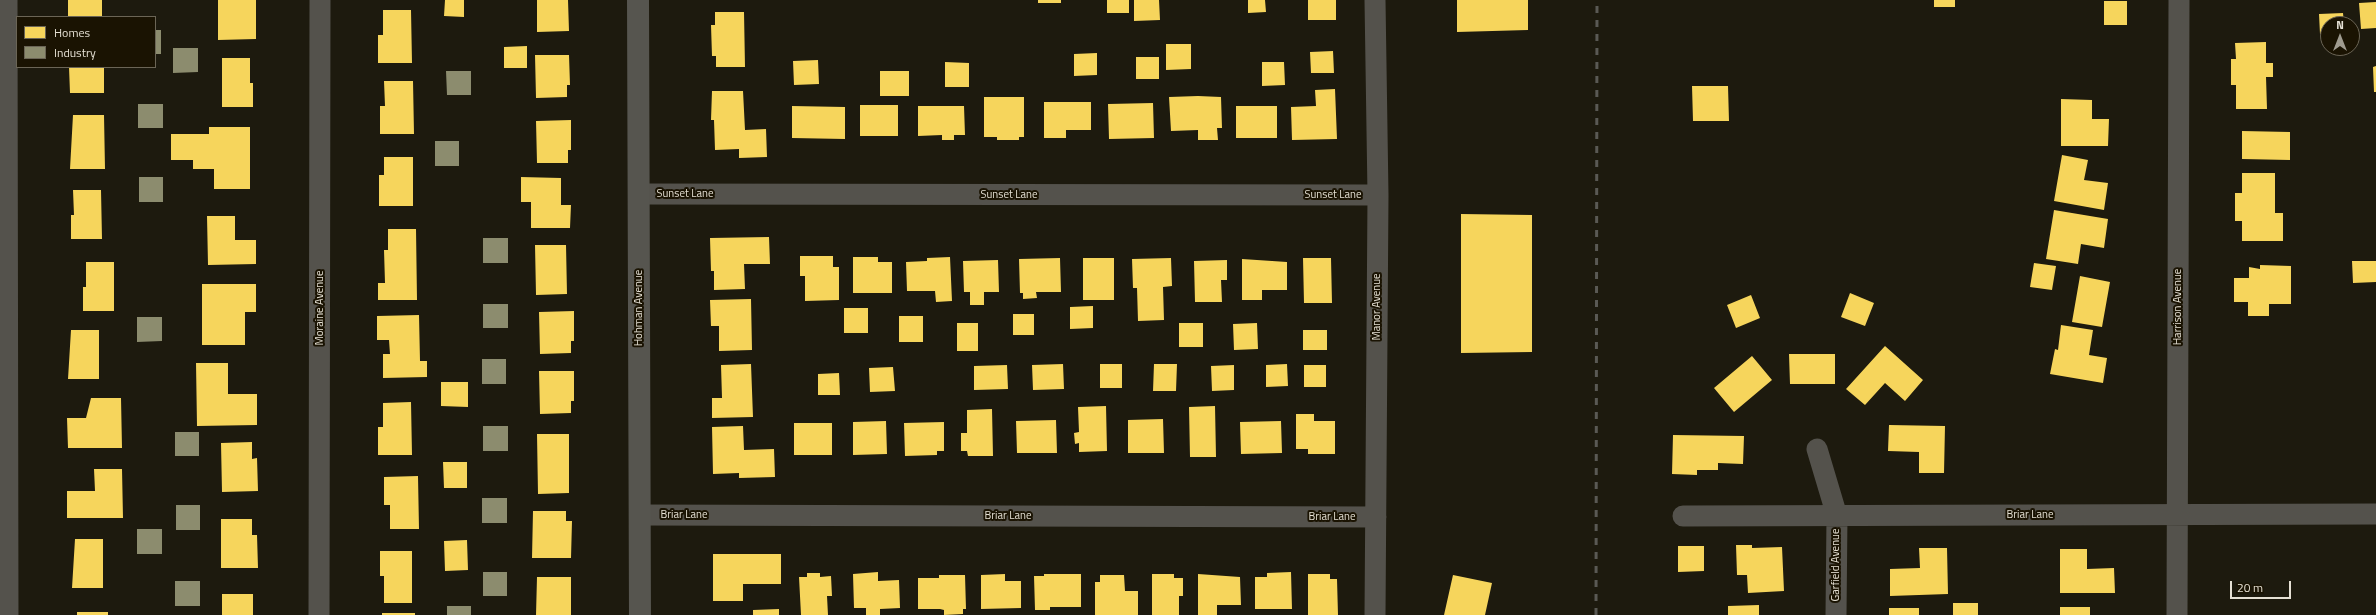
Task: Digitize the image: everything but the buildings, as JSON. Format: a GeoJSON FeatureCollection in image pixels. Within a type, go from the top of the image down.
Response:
{"type":"FeatureCollection","features":[{"type":"Feature","properties":{"kind":"street"},"geometry":{"type":"LineString","coordinates":[[7,0],[8,615]]}},
{"type":"Feature","properties":{"kind":"street","name":"Moraine Avenue"},"geometry":{"type":"LineString","coordinates":[[319,615],[320,0]]}},
{"type":"Feature","properties":{"kind":"street","name":"Hohman Avenue"},"geometry":{"type":"LineString","coordinates":[[638,0],[640,615]]}},
{"type":"Feature","properties":{"kind":"street","name":"Manor Avenue"},"geometry":{"type":"LineString","coordinates":[[1375,0],[1378,195],[1375,615]]}},
{"type":"Feature","properties":{"kind":"street","name":"Harrison Avenue"},"geometry":{"type":"LineString","coordinates":[[2177,615],[2179,0]]}},
{"type":"Feature","properties":{"kind":"street","name":"Sunset Lane"},"geometry":{"type":"LineString","coordinates":[[639,194],[1378,195]]}},
{"type":"Feature","properties":{"kind":"street","name":"Garfield Avenue"},"geometry":{"type":"LineString","coordinates":[[1817,449],[1837,516],[1836,615]]}},
{"type":"Feature","properties":{"kind":"street","name":"Briar Lane"},"geometry":{"type":"LineString","coordinates":[[1684,516],[2376,514]]}},
{"type":"Feature","properties":{"kind":"street","name":"Briar Lane"},"geometry":{"type":"LineString","coordinates":[[640,515],[1376,517]]}},
{"type":"Feature","properties":{"kind":"railway"},"geometry":{"type":"LineString","coordinates":[[1596,615],[1597,0]]}}]}
